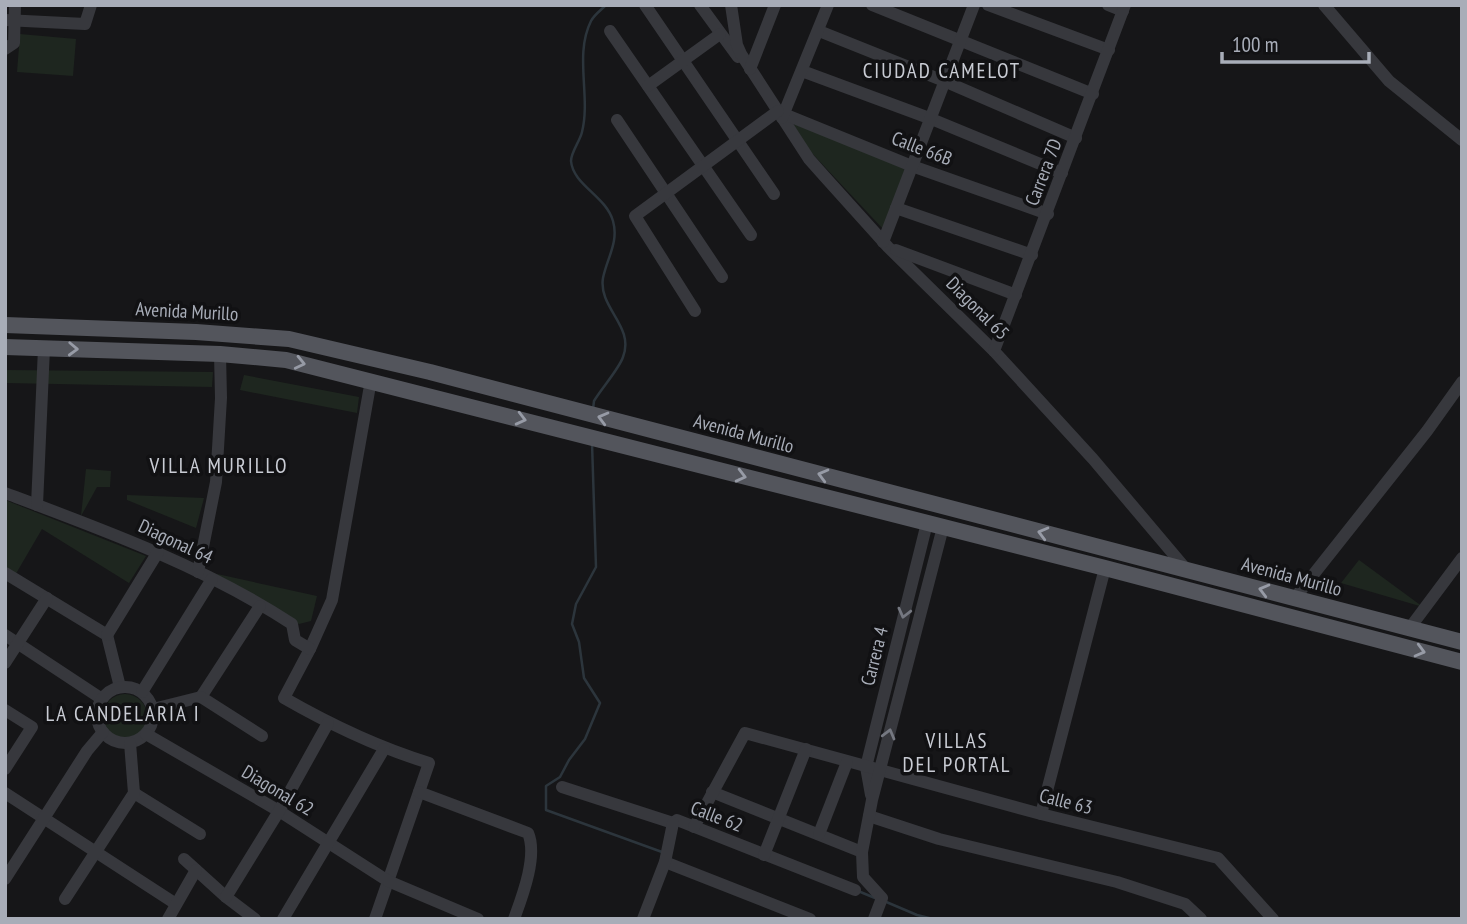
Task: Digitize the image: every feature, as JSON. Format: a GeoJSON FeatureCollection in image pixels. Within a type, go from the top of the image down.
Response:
{"type":"FeatureCollection","features":[{"type":"Feature","properties":{"kind":"main road","name":"Avenida Murillo"},"geometry":{"type":"LineString","coordinates":[[5,325],[196,332],[289,339],[430,372],[1462,642]]}},
{"type":"Feature","properties":{"kind":"main road"},"geometry":{"type":"LineString","coordinates":[[26,348],[27,326]]}},
{"type":"Feature","properties":{"kind":"main road","name":"Avenida Murillo"},"geometry":{"type":"LineString","coordinates":[[5,347],[220,354],[286,359],[1462,662]]}},
{"type":"Feature","properties":{"kind":"street"},"geometry":{"type":"LineString","coordinates":[[9,46],[10,20],[15,5]]}},
{"type":"Feature","properties":{"kind":"street"},"geometry":{"type":"LineString","coordinates":[[10,20],[85,24],[90,5]]}},
{"type":"Feature","properties":{"kind":"street"},"geometry":{"type":"LineString","coordinates":[[645,5],[774,194]]}},
{"type":"Feature","properties":{"kind":"street"},"geometry":{"type":"LineString","coordinates":[[700,5],[750,69]]}},
{"type":"Feature","properties":{"kind":"street"},"geometry":{"type":"LineString","coordinates":[[731,5],[737,45],[750,69]]}},
{"type":"Feature","properties":{"kind":"street"},"geometry":{"type":"LineString","coordinates":[[750,69],[775,5]]}},
{"type":"Feature","properties":{"kind":"street"},"geometry":{"type":"LineString","coordinates":[[695,311],[635,216],[738,141],[781,114],[802,71],[828,5]]}},
{"type":"Feature","properties":{"kind":"street"},"geometry":{"type":"LineString","coordinates":[[872,5],[1093,94]]}},
{"type":"Feature","properties":{"kind":"street"},"geometry":{"type":"LineString","coordinates":[[974,5],[929,118],[896,208],[886,244],[1017,295]]}},
{"type":"Feature","properties":{"kind":"street"},"geometry":{"type":"LineString","coordinates":[[988,5],[1109,50]]}},
{"type":"Feature","properties":{"kind":"street"},"geometry":{"type":"LineString","coordinates":[[1108,5],[1124,8]]}},
{"type":"Feature","properties":{"kind":"street"},"geometry":{"type":"LineString","coordinates":[[1324,5],[1389,81],[1462,140]]}},
{"type":"Feature","properties":{"kind":"street","name":"Carrera 7D"},"geometry":{"type":"LineString","coordinates":[[995,351],[1124,8]]}},
{"type":"Feature","properties":{"kind":"street"},"geometry":{"type":"LineString","coordinates":[[610,31],[751,235]]}},
{"type":"Feature","properties":{"kind":"street"},"geometry":{"type":"LineString","coordinates":[[819,31],[1076,138]]}},
{"type":"Feature","properties":{"kind":"street"},"geometry":{"type":"LineString","coordinates":[[648,86],[720,34]]}},
{"type":"Feature","properties":{"kind":"street","name":"Diagonal 65"},"geometry":{"type":"LineString","coordinates":[[750,69],[809,159],[886,244],[995,351],[1093,459],[1186,569]]}},
{"type":"Feature","properties":{"kind":"street"},"geometry":{"type":"LineString","coordinates":[[802,71],[929,118],[1062,173]]}},
{"type":"Feature","properties":{"kind":"street","name":"Calle 66B"},"geometry":{"type":"LineString","coordinates":[[781,114],[912,166],[1048,214]]}},
{"type":"Feature","properties":{"kind":"street"},"geometry":{"type":"LineString","coordinates":[[617,120],[722,277]]}},
{"type":"Feature","properties":{"kind":"street"},"geometry":{"type":"LineString","coordinates":[[896,208],[1032,256]]}},
{"type":"Feature","properties":{"kind":"street"},"geometry":{"type":"LineString","coordinates":[[37,505],[44,348]]}},
{"type":"Feature","properties":{"kind":"street"},"geometry":{"type":"LineString","coordinates":[[198,572],[216,482],[221,398],[220,354]]}},
{"type":"Feature","properties":{"kind":"street"},"geometry":{"type":"LineString","coordinates":[[371,380],[332,600],[284,698],[328,723],[384,749],[429,763],[377,917]]}},
{"type":"Feature","properties":{"kind":"street"},"geometry":{"type":"LineString","coordinates":[[1294,599],[1462,382]]}},
{"type":"Feature","properties":{"kind":"street","name":"Diagonal 64"},"geometry":{"type":"LineString","coordinates":[[5,493],[158,552],[212,579],[292,624],[295,640],[310,649]]}},
{"type":"Feature","properties":{"kind":"street","name":"Carrera 4"},"geometry":{"type":"LineString","coordinates":[[872,800],[866,767],[911,585],[935,525]]}},
{"type":"Feature","properties":{"kind":"street","name":"Carrera 4"},"geometry":{"type":"LineString","coordinates":[[874,919],[881,901],[863,877],[863,852],[879,771],[927,590],[935,525]]}},
{"type":"Feature","properties":{"kind":"street"},"geometry":{"type":"LineString","coordinates":[[107,635],[158,552]]}},
{"type":"Feature","properties":{"kind":"street"},"geometry":{"type":"LineString","coordinates":[[1409,629],[1462,558]]}},
{"type":"Feature","properties":{"kind":"street"},"geometry":{"type":"LineString","coordinates":[[1041,814],[1105,568]]}},
{"type":"Feature","properties":{"kind":"street"},"geometry":{"type":"LineString","coordinates":[[5,573],[107,635],[120,687]]}},
{"type":"Feature","properties":{"kind":"street"},"geometry":{"type":"LineString","coordinates":[[142,692],[212,579]]}},
{"type":"Feature","properties":{"kind":"street"},"geometry":{"type":"LineString","coordinates":[[911,585],[927,590]]}},
{"type":"Feature","properties":{"kind":"street"},"geometry":{"type":"LineString","coordinates":[[5,663],[47,598]]}},
{"type":"Feature","properties":{"kind":"street"},"geometry":{"type":"LineString","coordinates":[[153,709],[201,697],[260,606]]}},
{"type":"Feature","properties":{"kind":"street"},"geometry":{"type":"LineString","coordinates":[[5,635],[102,699]]}},
{"type":"Feature","properties":{"kind":"street"},"geometry":{"type":"LineString","coordinates":[[120,687],[142,692],[153,709],[151,726],[146,734],[130,743],[118,743],[103,732],[97,721],[102,699],[113,689],[120,687]]}},
{"type":"Feature","properties":{"kind":"street"},"geometry":{"type":"LineString","coordinates":[[201,697],[262,736]]}},
{"type":"Feature","properties":{"kind":"street"},"geometry":{"type":"LineString","coordinates":[[5,710],[32,727],[5,769]]}},
{"type":"Feature","properties":{"kind":"street"},"geometry":{"type":"LineString","coordinates":[[226,897],[279,811],[328,723]]}},
{"type":"Feature","properties":{"kind":"street"},"geometry":{"type":"LineString","coordinates":[[5,879],[87,751],[103,732]]}},
{"type":"Feature","properties":{"kind":"street","name":"Calle 63"},"geometry":{"type":"LineString","coordinates":[[712,792],[745,733],[1041,814],[1218,858],[1273,919]]}},
{"type":"Feature","properties":{"kind":"street","name":"Diagonal 62"},"geometry":{"type":"LineString","coordinates":[[146,734],[279,811],[388,881],[461,916],[478,919]]}},
{"type":"Feature","properties":{"kind":"street"},"geometry":{"type":"LineString","coordinates":[[65,899],[134,793],[130,743]]}},
{"type":"Feature","properties":{"kind":"street"},"geometry":{"type":"LineString","coordinates":[[283,919],[384,749]]}},
{"type":"Feature","properties":{"kind":"street"},"geometry":{"type":"LineString","coordinates":[[764,855],[806,749]]}},
{"type":"Feature","properties":{"kind":"street"},"geometry":{"type":"LineString","coordinates":[[818,834],[847,762]]}},
{"type":"Feature","properties":{"kind":"street","name":"Calle 62"},"geometry":{"type":"LineString","coordinates":[[562,787],[673,823],[677,820],[855,890]]}},
{"type":"Feature","properties":{"kind":"street"},"geometry":{"type":"LineString","coordinates":[[419,792],[528,833],[532,846],[531,855],[523,895],[514,919]]}},
{"type":"Feature","properties":{"kind":"street"},"geometry":{"type":"LineString","coordinates":[[694,827],[712,792],[863,852]]}},
{"type":"Feature","properties":{"kind":"street"},"geometry":{"type":"LineString","coordinates":[[5,793],[176,904]]}},
{"type":"Feature","properties":{"kind":"street"},"geometry":{"type":"LineString","coordinates":[[134,793],[200,834]]}},
{"type":"Feature","properties":{"kind":"street"},"geometry":{"type":"LineString","coordinates":[[869,816],[939,839],[1116,882],[1185,904],[1201,919]]}},
{"type":"Feature","properties":{"kind":"street"},"geometry":{"type":"LineString","coordinates":[[643,919],[664,862],[673,823]]}},
{"type":"Feature","properties":{"kind":"street"},"geometry":{"type":"LineString","coordinates":[[184,859],[255,919]]}},
{"type":"Feature","properties":{"kind":"street"},"geometry":{"type":"LineString","coordinates":[[664,862],[810,919]]}},
{"type":"Feature","properties":{"kind":"street"},"geometry":{"type":"LineString","coordinates":[[168,919],[196,870]]}},
{"type":"Feature","properties":{"kind":"shaded area"},"geometry":{"type":"Polygon","coordinates":[[[20,34],[76,39],[73,76],[17,72],[20,34]]]}},
{"type":"Feature","properties":{"kind":"shaded area"},"geometry":{"type":"Polygon","coordinates":[[[791,123],[909,167],[884,230],[809,150],[791,123]]]}},
{"type":"Feature","properties":{"kind":"shaded area"},"geometry":{"type":"Polygon","coordinates":[[[5,370],[213,372],[212,387],[5,383],[5,370]]]}},
{"type":"Feature","properties":{"kind":"shaded area"},"geometry":{"type":"Polygon","coordinates":[[[244,375],[359,397],[357,413],[240,390],[244,375]]]}},
{"type":"Feature","properties":{"kind":"shaded area"},"geometry":{"type":"Polygon","coordinates":[[[86,469],[111,471],[110,487],[97,487],[81,516],[86,469]]]}},
{"type":"Feature","properties":{"kind":"shaded area"},"geometry":{"type":"Polygon","coordinates":[[[127,495],[204,498],[196,528],[127,500],[127,495]]]}},
{"type":"Feature","properties":{"kind":"shaded area"},"geometry":{"type":"Polygon","coordinates":[[[5,500],[146,556],[129,583],[42,529],[14,577],[5,572],[5,500]]]}},
{"type":"Feature","properties":{"kind":"shaded area"},"geometry":{"type":"Polygon","coordinates":[[[1359,560],[1423,607],[1341,583],[1359,560]]]}},
{"type":"Feature","properties":{"kind":"shaded area"},"geometry":{"type":"Polygon","coordinates":[[[208,572],[317,596],[311,621],[299,624],[293,622],[208,572]]]}},
{"type":"Feature","properties":{"kind":"shaded area"},"geometry":{"type":"Polygon","coordinates":[[[125,694],[141,700],[147,716],[141,732],[125,738],[109,732],[103,716],[109,700],[125,694]]]}},
{"type":"Feature","properties":{"kind":"waterway"},"geometry":{"type":"LineString","coordinates":[[593,409],[594,401],[621,362],[625,346],[621,326],[603,289],[603,278],[614,243],[613,221],[604,204],[577,177],[571,161],[584,118],[583,62],[586,34],[592,19],[606,5]]}},
{"type":"Feature","properties":{"kind":"waterway"},"geometry":{"type":"LineString","coordinates":[[592,443],[596,567],[576,604],[572,624],[579,642],[584,678],[600,703],[585,739],[560,777],[546,786],[546,810],[662,852]]}},
{"type":"Feature","properties":{"kind":"waterway"},"geometry":{"type":"LineString","coordinates":[[858,891],[875,898]]}},
{"type":"Feature","properties":{"kind":"waterway"},"geometry":{"type":"LineString","coordinates":[[884,901],[933,919]]}},
{"type":"Feature","properties":{"kind":"district","name":"CIUDAD CAMELOT"},"geometry":{"type":"Point","coordinates":[942,71]}},
{"type":"Feature","properties":{"kind":"district","name":"VILLA MURILLO"},"geometry":{"type":"Point","coordinates":[219,466]}},
{"type":"Feature","properties":{"kind":"district","name":"LA CANDELARIA I"},"geometry":{"type":"Point","coordinates":[123,714]}},
{"type":"Feature","properties":{"kind":"district","name":"VILLAS DEL PORTAL"},"geometry":{"type":"Point","coordinates":[957,753]}}]}
